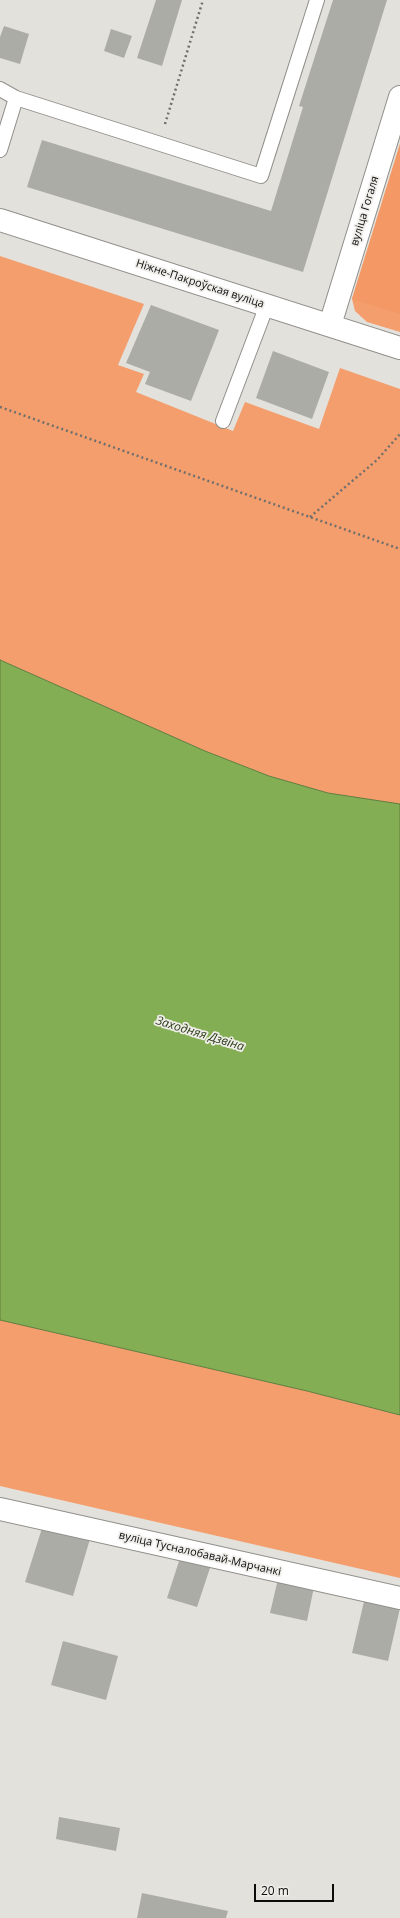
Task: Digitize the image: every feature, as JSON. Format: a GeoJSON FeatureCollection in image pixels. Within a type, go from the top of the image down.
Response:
{"type":"FeatureCollection","features":[{"type":"Feature","properties":{"kind":"street","name":"вуліца Гогаля"},"geometry":{"type":"LineString","coordinates":[[330,325],[400,98]]}},
{"type":"Feature","properties":{"kind":"street","name":"Ніжне-Пакроўская вуліца"},"geometry":{"type":"LineString","coordinates":[[0,220],[400,348]]}},
{"type":"Feature","properties":{"kind":"street","name":"вуліца Тусналобавай-Марчанкі"},"geometry":{"type":"LineString","coordinates":[[0,1509],[400,1598]]}},
{"type":"Feature","properties":{"kind":"lane"},"geometry":{"type":"LineString","coordinates":[[0,89],[16,98],[261,176],[317,0]]}},
{"type":"Feature","properties":{"kind":"lane"},"geometry":{"type":"LineString","coordinates":[[0,150],[16,98]]}},
{"type":"Feature","properties":{"kind":"lane"},"geometry":{"type":"LineString","coordinates":[[223,421],[267,305]]}},
{"type":"Feature","properties":{"kind":"path"},"geometry":{"type":"LineString","coordinates":[[164,128],[203,0]]}},
{"type":"Feature","properties":{"kind":"path"},"geometry":{"type":"LineString","coordinates":[[0,407],[400,549]]}},
{"type":"Feature","properties":{"kind":"path"},"geometry":{"type":"LineString","coordinates":[[310,517],[377,460],[400,434]]}},
{"type":"Feature","properties":{"kind":"shaded area"},"geometry":{"type":"Polygon","coordinates":[[[400,144],[400,332],[367,322],[355,311],[352,299],[400,144]]]}},
{"type":"Feature","properties":{"kind":"shaded area"},"geometry":{"type":"Polygon","coordinates":[[[400,144],[400,314],[352,299],[400,144]]]}},
{"type":"Feature","properties":{"kind":"shaded area"},"geometry":{"type":"Polygon","coordinates":[[[0,256],[144,304],[118,365],[144,374],[136,392],[233,431],[245,402],[319,429],[340,368],[400,389],[400,804],[328,793],[269,776],[205,751],[0,660],[0,256]]]}},
{"type":"Feature","properties":{"kind":"shaded area"},"geometry":{"type":"Polygon","coordinates":[[[0,1320],[307,1391],[400,1415],[400,1578],[0,1486],[0,1320]]]}},
{"type":"Feature","properties":{"kind":"water","name":"Заходняя Дзвіна"},"geometry":{"type":"Polygon","coordinates":[[[0,660],[205,751],[269,776],[328,793],[400,804],[400,1415],[307,1391],[0,1320],[0,660]]]}},
{"type":"Feature","properties":{"kind":"building"},"geometry":{"type":"Polygon","coordinates":[[[156,0],[182,0],[162,66],[137,58],[156,0]]]}},
{"type":"Feature","properties":{"kind":"building"},"geometry":{"type":"Polygon","coordinates":[[[333,0],[387,0],[303,272],[27,187],[42,140],[271,211],[303,107],[299,106],[333,0]]]}},
{"type":"Feature","properties":{"kind":"building"},"geometry":{"type":"Polygon","coordinates":[[[4,26],[29,34],[20,64],[0,58],[0,37],[4,26]]]}},
{"type":"Feature","properties":{"kind":"building"},"geometry":{"type":"Polygon","coordinates":[[[111,29],[132,36],[124,58],[104,51],[111,29]]]}},
{"type":"Feature","properties":{"kind":"building"},"geometry":{"type":"Polygon","coordinates":[[[151,305],[219,330],[191,401],[145,384],[150,372],[126,363],[151,305]]]}},
{"type":"Feature","properties":{"kind":"building"},"geometry":{"type":"Polygon","coordinates":[[[273,351],[329,372],[312,419],[256,398],[273,351]]]}},
{"type":"Feature","properties":{"kind":"building"},"geometry":{"type":"Polygon","coordinates":[[[43,1525],[90,1539],[73,1596],[25,1582],[43,1525]]]}},
{"type":"Feature","properties":{"kind":"building"},"geometry":{"type":"Polygon","coordinates":[[[182,1552],[212,1562],[197,1607],[167,1598],[182,1552]]]}},
{"type":"Feature","properties":{"kind":"building"},"geometry":{"type":"Polygon","coordinates":[[[278,1579],[314,1587],[307,1621],[270,1613],[278,1579]]]}},
{"type":"Feature","properties":{"kind":"building"},"geometry":{"type":"Polygon","coordinates":[[[365,1597],[400,1608],[388,1661],[352,1653],[365,1597]]]}},
{"type":"Feature","properties":{"kind":"building"},"geometry":{"type":"Polygon","coordinates":[[[63,1641],[118,1656],[106,1700],[51,1685],[63,1641]]]}},
{"type":"Feature","properties":{"kind":"building"},"geometry":{"type":"Polygon","coordinates":[[[59,1817],[120,1828],[116,1851],[56,1839],[59,1817]]]}},
{"type":"Feature","properties":{"kind":"building"},"geometry":{"type":"Polygon","coordinates":[[[142,1893],[228,1911],[226,1918],[137,1918],[142,1893]]]}}]}
